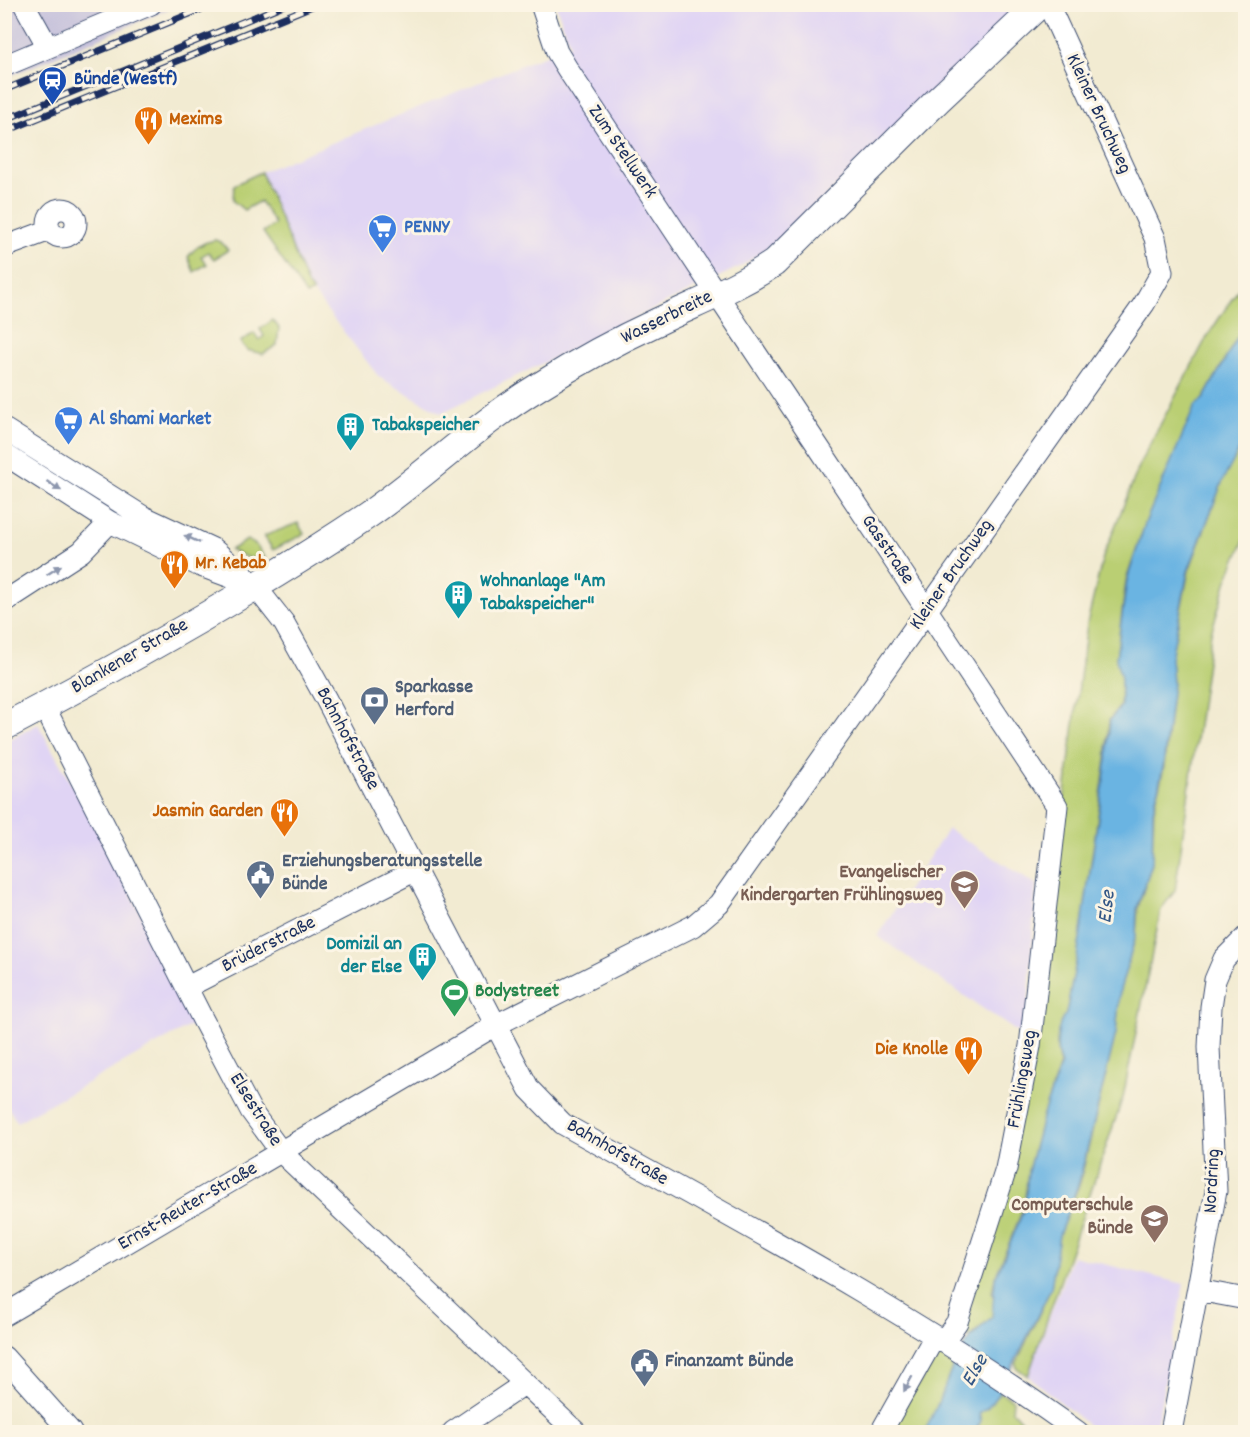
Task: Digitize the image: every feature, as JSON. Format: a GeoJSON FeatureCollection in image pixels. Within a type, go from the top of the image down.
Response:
{"type":"FeatureCollection","features":[{"type":"Feature","properties":{"kind":"main road","name":"Wasserbreite"},"geometry":{"type":"LineString","coordinates":[[255,586],[368,514],[447,452],[535,388],[596,353],[750,279],[774,263],[938,100],[1040,4]]}},
{"type":"Feature","properties":{"kind":"main road","name":"Blankener Straße"},"geometry":{"type":"LineString","coordinates":[[4,727],[255,586]]}},
{"type":"Feature","properties":{"kind":"street"},"geometry":{"type":"LineString","coordinates":[[24,4],[48,47]]}},
{"type":"Feature","properties":{"kind":"street"},"geometry":{"type":"LineString","coordinates":[[4,66],[151,4]]}},
{"type":"Feature","properties":{"kind":"street","name":"Zum Stellwerk"},"geometry":{"type":"LineString","coordinates":[[541,4],[557,52],[718,294]]}},
{"type":"Feature","properties":{"kind":"street","name":"Kleiner Bruchweg"},"geometry":{"type":"LineString","coordinates":[[494,1026],[693,926],[719,904],[1144,304],[1162,272],[1155,238],[1048,4]]}},
{"type":"Feature","properties":{"kind":"street"},"geometry":{"type":"LineString","coordinates":[[4,247],[50,230]]}},
{"type":"Feature","properties":{"kind":"street","name":"Gasstraße"},"geometry":{"type":"LineString","coordinates":[[718,294],[813,443],[1057,806]]}},
{"type":"Feature","properties":{"kind":"street","name":"Bahnhofstraße"},"geometry":{"type":"LineString","coordinates":[[4,429],[142,516],[213,549],[255,586],[284,623],[416,870],[494,1026],[529,1089],[563,1124],[944,1342],[1078,1432]]}},
{"type":"Feature","properties":{"kind":"street"},"geometry":{"type":"LineString","coordinates":[[4,454],[110,522],[198,565],[255,586]]}},
{"type":"Feature","properties":{"kind":"street"},"geometry":{"type":"LineString","coordinates":[[4,602],[81,552],[110,522]]}},
{"type":"Feature","properties":{"kind":"street","name":"Elsestraße"},"geometry":{"type":"LineString","coordinates":[[44,706],[251,1111],[281,1152],[576,1432]]}},
{"type":"Feature","properties":{"kind":"street","name":"Frühlingsweg"},"geometry":{"type":"LineString","coordinates":[[881,1432],[957,1322],[1006,1169],[1030,1047],[1057,806]]}},
{"type":"Feature","properties":{"kind":"street","name":"Brüderstraße"},"geometry":{"type":"LineString","coordinates":[[187,987],[416,870]]}},
{"type":"Feature","properties":{"kind":"street","name":"Nordring"},"geometry":{"type":"LineString","coordinates":[[1171,1432],[1216,1191],[1217,1170],[1209,1047],[1211,1006],[1215,980],[1224,959],[1245,937]]}},
{"type":"Feature","properties":{"kind":"street","name":"Ernst-Reuter-Straße"},"geometry":{"type":"LineString","coordinates":[[4,1314],[494,1026]]}},
{"type":"Feature","properties":{"kind":"street"},"geometry":{"type":"LineString","coordinates":[[1198,1290],[1245,1299]]}},
{"type":"Feature","properties":{"kind":"street"},"geometry":{"type":"LineString","coordinates":[[4,1357],[71,1432]]}},
{"type":"Feature","properties":{"kind":"street"},"geometry":{"type":"LineString","coordinates":[[453,1432],[524,1384]]}},
{"type":"Feature","properties":{"kind":"shaded area"},"geometry":{"type":"Polygon","coordinates":[[[5,5],[179,5],[5,78],[5,5]]]}},
{"type":"Feature","properties":{"kind":"shaded area"},"geometry":{"type":"Polygon","coordinates":[[[556,5],[1022,5],[784,237],[741,266],[441,413],[379,377],[308,286],[261,172],[570,45],[556,5]]]}},
{"type":"Feature","properties":{"kind":"shaded area"},"geometry":{"type":"Polygon","coordinates":[[[38,724],[122,876],[195,1023],[17,1122],[8,1107],[5,1108],[5,742],[38,724]]]}},
{"type":"Feature","properties":{"kind":"shaded area","name":"Evangelischer Kindergarten Frühlingsweg"},"geometry":{"type":"Polygon","coordinates":[[[948,829],[1036,884],[1026,1038],[877,936],[948,829]]]}},
{"type":"Feature","properties":{"kind":"shaded area"},"geometry":{"type":"Polygon","coordinates":[[[1072,1256],[1184,1284],[1155,1432],[1097,1432],[1028,1376],[1072,1256]]]}},
{"type":"Feature","properties":{"kind":"green space"},"geometry":{"type":"Polygon","coordinates":[[[261,172],[308,286],[313,292],[306,295],[263,232],[275,224],[260,201],[244,210],[233,201],[234,185],[261,172]]]}},
{"type":"Feature","properties":{"kind":"green space"},"geometry":{"type":"Polygon","coordinates":[[[215,240],[221,242],[228,250],[214,259],[208,252],[201,257],[207,264],[194,272],[188,257],[200,246],[215,240]]]}},
{"type":"Feature","properties":{"kind":"green space"},"geometry":{"type":"Polygon","coordinates":[[[1245,279],[1245,323],[1203,399],[1195,406],[1146,521],[1126,580],[1116,659],[1121,678],[1120,706],[1109,720],[1106,759],[1078,952],[1066,1014],[1060,1024],[1057,1038],[1060,1064],[1043,1114],[1028,1171],[1024,1206],[995,1278],[992,1292],[995,1301],[992,1317],[969,1337],[959,1332],[1002,1207],[1063,808],[1087,624],[1103,557],[1142,459],[1207,337],[1245,279]]]}},
{"type":"Feature","properties":{"kind":"green space"},"geometry":{"type":"Polygon","coordinates":[[[273,320],[279,328],[277,345],[263,354],[247,350],[240,342],[254,333],[259,340],[264,336],[260,329],[273,320]]]}},
{"type":"Feature","properties":{"kind":"green space"},"geometry":{"type":"Polygon","coordinates":[[[1245,440],[1245,538],[1227,580],[1211,633],[1175,891],[1161,909],[1123,1097],[1028,1376],[1017,1368],[1016,1364],[1051,1288],[1059,1235],[1080,1183],[1116,1033],[1120,990],[1136,936],[1138,908],[1152,864],[1154,810],[1164,767],[1173,683],[1171,658],[1189,571],[1223,480],[1245,440]]]}},
{"type":"Feature","properties":{"kind":"green space"},"geometry":{"type":"Polygon","coordinates":[[[298,523],[304,534],[273,550],[264,536],[298,523]]]}},
{"type":"Feature","properties":{"kind":"green space"},"geometry":{"type":"Polygon","coordinates":[[[247,540],[256,545],[265,558],[248,558],[230,550],[247,540]]]}},
{"type":"Feature","properties":{"kind":"green space"},"geometry":{"type":"Polygon","coordinates":[[[943,1356],[954,1362],[935,1414],[924,1432],[894,1432],[909,1397],[938,1357],[943,1356]]]}},
{"type":"Feature","properties":{"kind":"green space"},"geometry":{"type":"Polygon","coordinates":[[[1000,1392],[1013,1400],[1012,1411],[1030,1431],[1035,1425],[1043,1432],[975,1432],[981,1421],[979,1413],[987,1408],[1000,1392]]]}},
{"type":"Feature","properties":{"kind":"water","name":"Else"},"geometry":{"type":"Polygon","coordinates":[[[1245,324],[1245,439],[1223,480],[1188,571],[1171,658],[1173,683],[1163,767],[1153,811],[1152,863],[1137,908],[1136,935],[1120,990],[1116,1033],[1079,1182],[1059,1235],[1051,1288],[1000,1392],[987,1408],[979,1413],[981,1421],[974,1432],[924,1432],[961,1350],[992,1317],[995,1279],[1025,1207],[1028,1172],[1043,1114],[1061,1064],[1058,1052],[1058,1031],[1066,1014],[1078,952],[1107,759],[1110,720],[1121,706],[1121,678],[1116,659],[1127,580],[1146,521],[1195,406],[1204,398],[1245,324]]]}},
{"type":"Feature","properties":{"kind":"railway"},"geometry":{"type":"LineString","coordinates":[[4,90],[214,4]]}},
{"type":"Feature","properties":{"kind":"railway"},"geometry":{"type":"LineString","coordinates":[[4,120],[286,4]]}},
{"type":"Feature","properties":{"kind":"railway"},"geometry":{"type":"LineString","coordinates":[[4,132],[317,4]]}},
{"type":"Feature","properties":{"kind":"place","name":"Bünde (Westf)"},"geometry":{"type":"Point","coordinates":[53,106]}},
{"type":"Feature","properties":{"kind":"place","name":"Mexims"},"geometry":{"type":"Point","coordinates":[148,146]}},
{"type":"Feature","properties":{"kind":"place","name":"PENNY"},"geometry":{"type":"Point","coordinates":[383,254]}},
{"type":"Feature","properties":{"kind":"place","name":"Al Shami Market"},"geometry":{"type":"Point","coordinates":[68,446]}},
{"type":"Feature","properties":{"kind":"place","name":"Tabakspeicher"},"geometry":{"type":"Point","coordinates":[351,452]}},
{"type":"Feature","properties":{"kind":"place","name":"Mr. Kebab"},"geometry":{"type":"Point","coordinates":[174,590]}},
{"type":"Feature","properties":{"kind":"place","name":"Wohnanlage \"Am Tabakspeicher\""},"geometry":{"type":"Point","coordinates":[459,620]}},
{"type":"Feature","properties":{"kind":"place","name":"Sparkasse Herford"},"geometry":{"type":"Point","coordinates":[374,726]}},
{"type":"Feature","properties":{"kind":"place","name":"Jasmin Garden"},"geometry":{"type":"Point","coordinates":[284,838]}},
{"type":"Feature","properties":{"kind":"place","name":"Erziehungsberatungsstelle Bünde"},"geometry":{"type":"Point","coordinates":[261,900]}},
{"type":"Feature","properties":{"kind":"place","name":"Evangelischer Kindergarten Frühlingsweg"},"geometry":{"type":"Point","coordinates":[964,910]}},
{"type":"Feature","properties":{"kind":"place","name":"Domizil an der Else"},"geometry":{"type":"Point","coordinates":[423,982]}},
{"type":"Feature","properties":{"kind":"place","name":"Bodystreet"},"geometry":{"type":"Point","coordinates":[454,1018]}},
{"type":"Feature","properties":{"kind":"place","name":"Die Knolle"},"geometry":{"type":"Point","coordinates":[969,1076]}},
{"type":"Feature","properties":{"kind":"place","name":"Computerschule Bünde"},"geometry":{"type":"Point","coordinates":[1154,1244]}},
{"type":"Feature","properties":{"kind":"place","name":"Finanzamt Bünde"},"geometry":{"type":"Point","coordinates":[644,1388]}}]}
